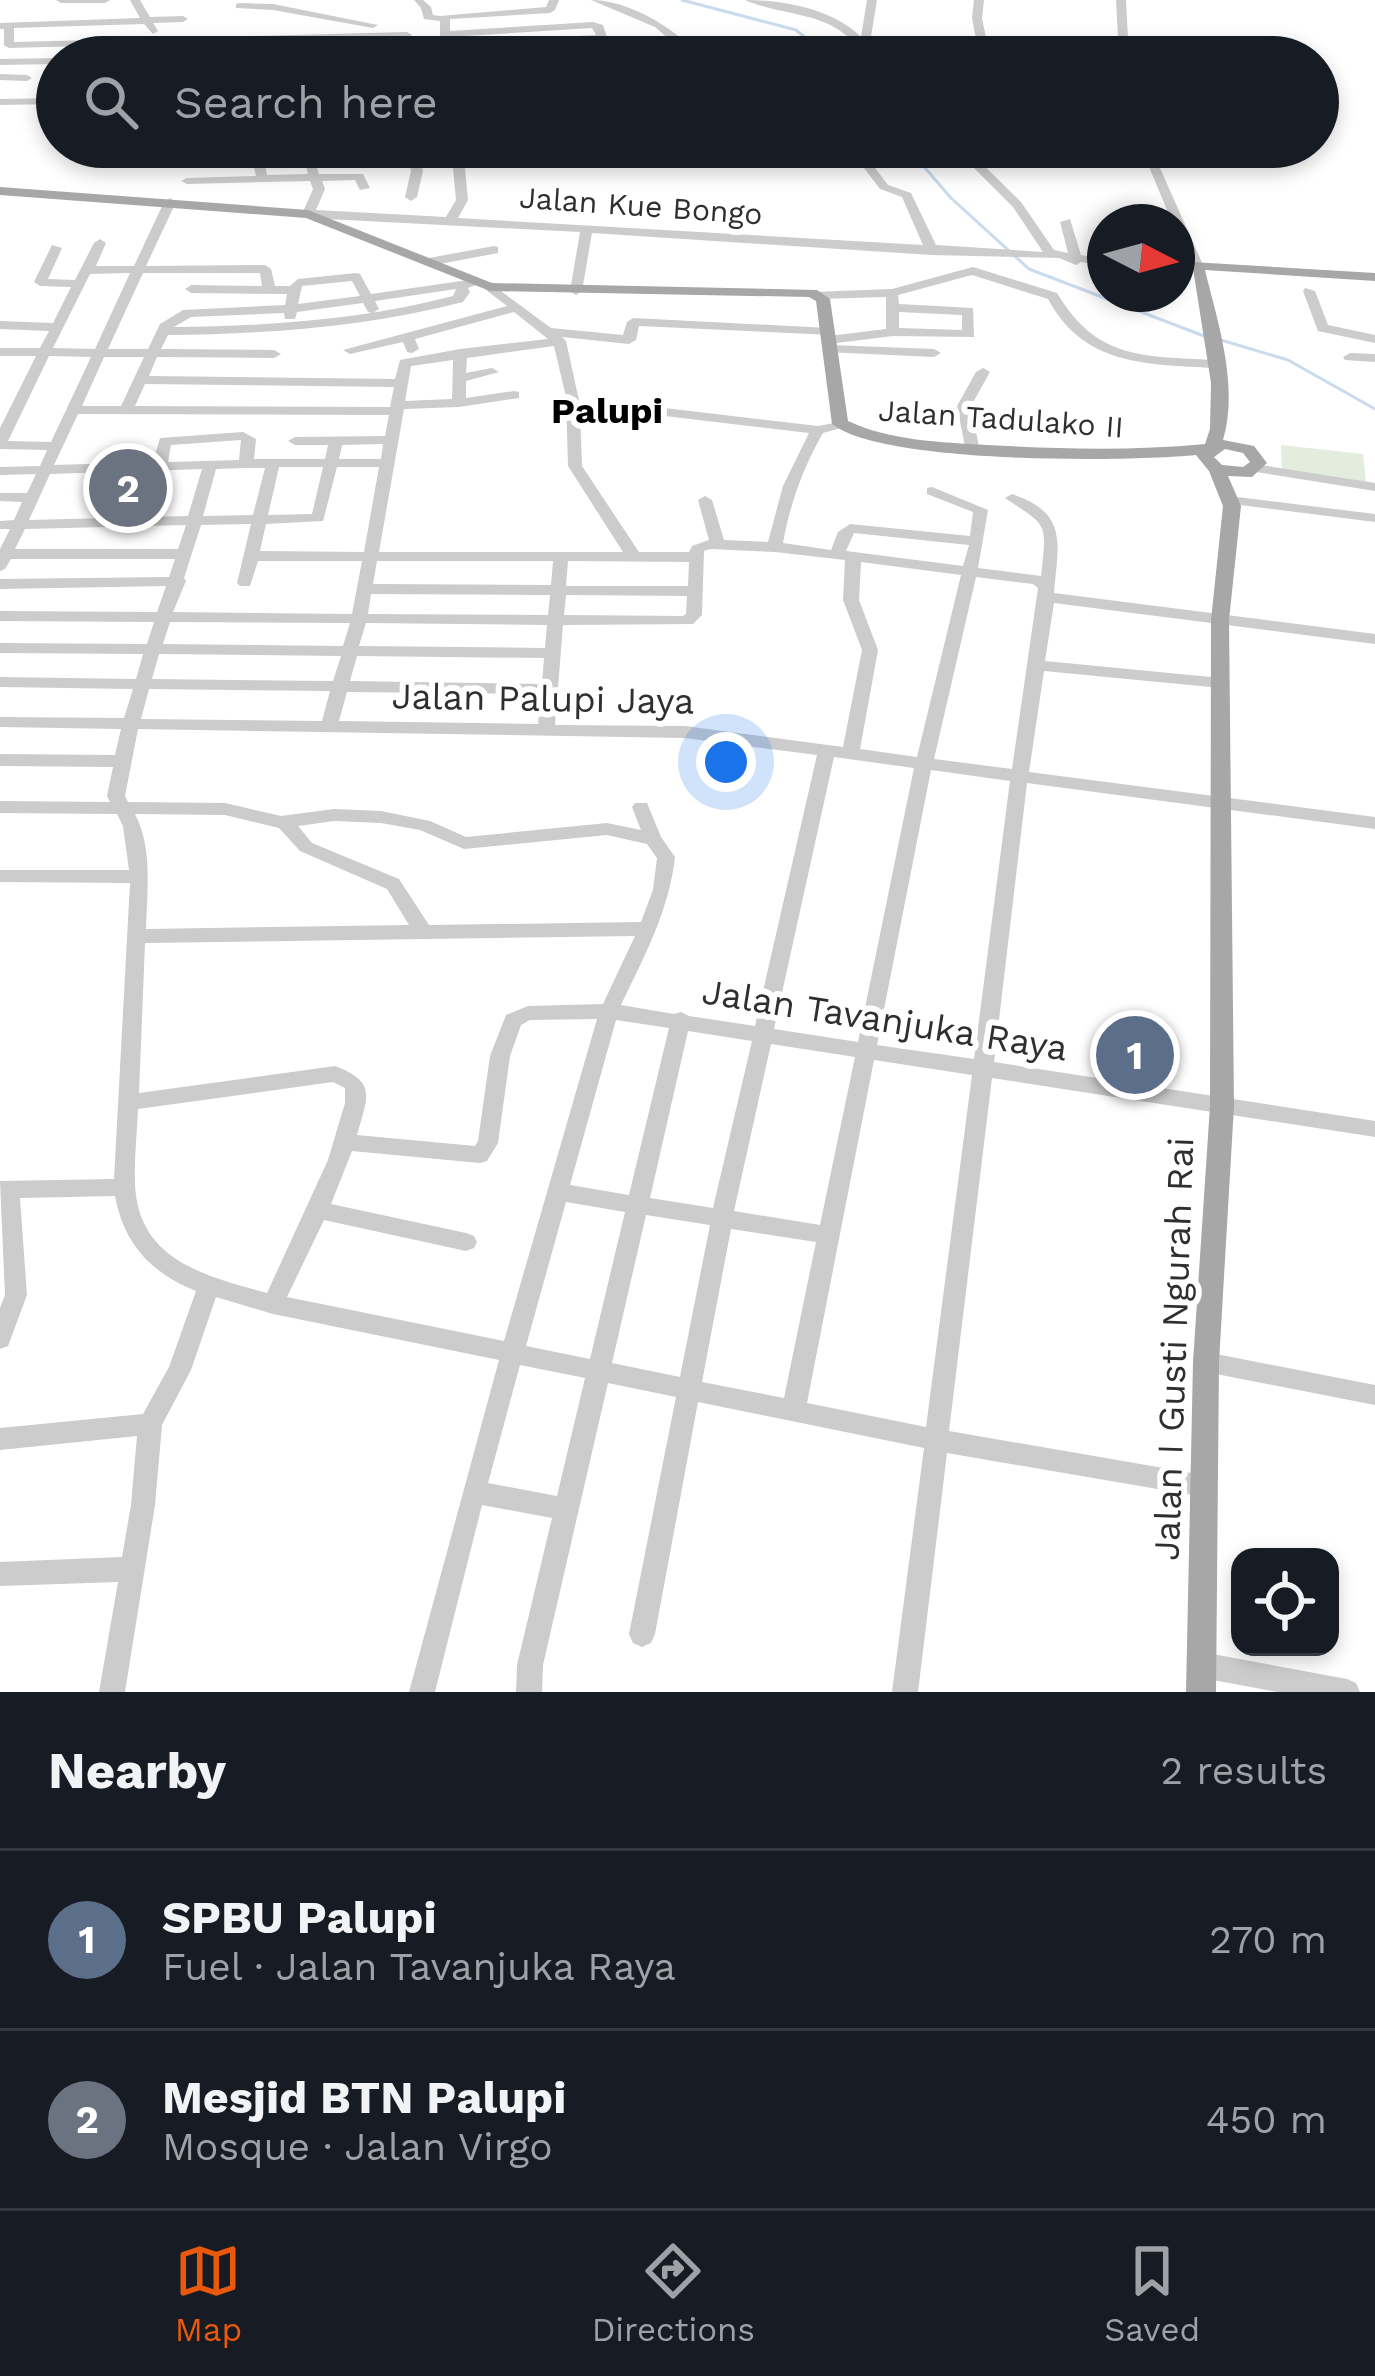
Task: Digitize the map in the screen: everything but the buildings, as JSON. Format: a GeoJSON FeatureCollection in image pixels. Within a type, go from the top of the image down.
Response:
{"type":"FeatureCollection","features":[{"type":"Feature","properties":{"kind":"main road"},"geometry":{"type":"LineString","coordinates":[[0,191],[308,213],[476,286],[817,295]]}},
{"type":"Feature","properties":{"kind":"main road"},"geometry":{"type":"LineString","coordinates":[[1195,267],[1375,277]]}},
{"type":"Feature","properties":{"kind":"main road"},"geometry":{"type":"LineString","coordinates":[[1195,280],[1210,320],[1222,417],[1213,458]]}},
{"type":"Feature","properties":{"kind":"main road","name":"Jalan Tadulako II"},"geometry":{"type":"LineString","coordinates":[[817,295],[823,299],[840,424],[867,438],[1213,458]]}},
{"type":"Feature","properties":{"kind":"main road"},"geometry":{"type":"LineString","coordinates":[[1222,417],[1253,463]]}},
{"type":"Feature","properties":{"kind":"main road"},"geometry":{"type":"LineString","coordinates":[[1213,458],[1227,444],[1253,463]]}},
{"type":"Feature","properties":{"kind":"main road"},"geometry":{"type":"LineString","coordinates":[[1213,458],[1253,463]]}},
{"type":"Feature","properties":{"kind":"main road","name":"Jalan I Gusti Ngurah Rai"},"geometry":{"type":"LineString","coordinates":[[1213,458],[1234,504]]}},
{"type":"Feature","properties":{"kind":"main road","name":"Jalan I Gusti Ngurah Rai"},"geometry":{"type":"LineString","coordinates":[[1202,1678],[1206,1362],[1222,1106],[1220,620],[1234,504],[1253,463]]}},
{"type":"Feature","properties":{"kind":"street"},"geometry":{"type":"LineString","coordinates":[[61,0],[105,0]]}},
{"type":"Feature","properties":{"kind":"street"},"geometry":{"type":"LineString","coordinates":[[135,0],[155,36]]}},
{"type":"Feature","properties":{"kind":"street"},"geometry":{"type":"LineString","coordinates":[[315,17],[316,0]]}},
{"type":"Feature","properties":{"kind":"street"},"geometry":{"type":"LineString","coordinates":[[408,34],[418,1],[425,5],[428,17],[444,19],[550,10],[554,0]]}},
{"type":"Feature","properties":{"kind":"street"},"geometry":{"type":"LineString","coordinates":[[596,0],[659,25],[673,36]]}},
{"type":"Feature","properties":{"kind":"street"},"geometry":{"type":"LineString","coordinates":[[750,0],[842,25],[869,22]]}},
{"type":"Feature","properties":{"kind":"street"},"geometry":{"type":"LineString","coordinates":[[868,36],[872,0]]}},
{"type":"Feature","properties":{"kind":"street"},"geometry":{"type":"LineString","coordinates":[[979,0],[982,36]]}},
{"type":"Feature","properties":{"kind":"street"},"geometry":{"type":"LineString","coordinates":[[1121,0],[1123,36]]}},
{"type":"Feature","properties":{"kind":"street"},"geometry":{"type":"LineString","coordinates":[[171,4],[183,19],[186,36]]}},
{"type":"Feature","properties":{"kind":"street"},"geometry":{"type":"LineString","coordinates":[[191,36],[273,7],[408,34]]}},
{"type":"Feature","properties":{"kind":"street"},"geometry":{"type":"LineString","coordinates":[[238,17],[282,36]]}},
{"type":"Feature","properties":{"kind":"street"},"geometry":{"type":"LineString","coordinates":[[4,26],[33,36],[116,34],[151,22],[183,19]]}},
{"type":"Feature","properties":{"kind":"street"},"geometry":{"type":"LineString","coordinates":[[444,19],[444,34],[593,25],[601,36]]}},
{"type":"Feature","properties":{"kind":"street"},"geometry":{"type":"LineString","coordinates":[[842,25],[852,36]]}},
{"type":"Feature","properties":{"kind":"street"},"geometry":{"type":"LineString","coordinates":[[4,26],[9,46],[33,36],[121,36]]}},
{"type":"Feature","properties":{"kind":"street"},"geometry":{"type":"LineString","coordinates":[[325,36],[408,34]]}},
{"type":"Feature","properties":{"kind":"street"},"geometry":{"type":"LineString","coordinates":[[0,62],[36,61]]}},
{"type":"Feature","properties":{"kind":"street"},"geometry":{"type":"LineString","coordinates":[[0,77],[31,82],[27,102]]}},
{"type":"Feature","properties":{"kind":"street"},"geometry":{"type":"LineString","coordinates":[[0,102],[36,102]]}},
{"type":"Feature","properties":{"kind":"street"},"geometry":{"type":"LineString","coordinates":[[260,168],[262,179]]}},
{"type":"Feature","properties":{"kind":"street"},"geometry":{"type":"LineString","coordinates":[[308,213],[319,189],[314,168]]}},
{"type":"Feature","properties":{"kind":"street"},"geometry":{"type":"LineString","coordinates":[[411,197],[416,168]]}},
{"type":"Feature","properties":{"kind":"street"},"geometry":{"type":"LineString","coordinates":[[450,221],[462,200],[459,168]]}},
{"type":"Feature","properties":{"kind":"street"},"geometry":{"type":"LineString","coordinates":[[870,168],[884,187],[907,195],[932,250]]}},
{"type":"Feature","properties":{"kind":"street"},"geometry":{"type":"LineString","coordinates":[[980,168],[1017,205],[1031,231],[1055,256]]}},
{"type":"Feature","properties":{"kind":"street"},"geometry":{"type":"LineString","coordinates":[[1154,168],[1167,204]]}},
{"type":"Feature","properties":{"kind":"street"},"geometry":{"type":"LineString","coordinates":[[187,181],[359,176],[364,188]]}},
{"type":"Feature","properties":{"kind":"street"},"geometry":{"type":"LineString","coordinates":[[170,202],[2,558],[186,554]]}},
{"type":"Feature","properties":{"kind":"street","name":"Jalan Kue Bongo"},"geometry":{"type":"LineString","coordinates":[[308,213],[1087,261]]}},
{"type":"Feature","properties":{"kind":"street"},"geometry":{"type":"LineString","coordinates":[[672,236],[673,214]]}},
{"type":"Feature","properties":{"kind":"street"},"geometry":{"type":"LineString","coordinates":[[1066,222],[1076,261]]}},
{"type":"Feature","properties":{"kind":"street"},"geometry":{"type":"LineString","coordinates":[[576,291],[586,230]]}},
{"type":"Feature","properties":{"kind":"street"},"geometry":{"type":"LineString","coordinates":[[55,446],[0,444],[100,243]]}},
{"type":"Feature","properties":{"kind":"street"},"geometry":{"type":"LineString","coordinates":[[56,248],[40,282],[77,284]]}},
{"type":"Feature","properties":{"kind":"street"},"geometry":{"type":"LineString","coordinates":[[429,262],[494,250]]}},
{"type":"Feature","properties":{"kind":"street"},"geometry":{"type":"LineString","coordinates":[[89,268],[265,268],[269,289]]}},
{"type":"Feature","properties":{"kind":"street"},"geometry":{"type":"LineString","coordinates":[[894,301],[974,271],[994,281],[1028,284],[1053,296],[1066,324],[1126,357],[1213,357]]}},
{"type":"Feature","properties":{"kind":"street"},"geometry":{"type":"LineString","coordinates":[[256,411],[298,283],[356,278],[377,319]]}},
{"type":"Feature","properties":{"kind":"street"},"geometry":{"type":"LineString","coordinates":[[163,331],[284,331],[377,319],[458,299],[476,286]]}},
{"type":"Feature","properties":{"kind":"street"},"geometry":{"type":"LineString","coordinates":[[127,410],[167,324],[196,311],[292,309],[476,286],[556,336],[574,409],[575,466],[634,556]]}},
{"type":"Feature","properties":{"kind":"street"},"geometry":{"type":"LineString","coordinates":[[191,289],[294,290]]}},
{"type":"Feature","properties":{"kind":"street"},"geometry":{"type":"LineString","coordinates":[[1310,291],[1323,328],[1375,339]]}},
{"type":"Feature","properties":{"kind":"street"},"geometry":{"type":"LineString","coordinates":[[817,295],[968,311],[969,334],[893,332],[829,340]]}},
{"type":"Feature","properties":{"kind":"street"},"geometry":{"type":"LineString","coordinates":[[893,332],[894,301]]}},
{"type":"Feature","properties":{"kind":"street"},"geometry":{"type":"LineString","coordinates":[[350,350],[516,308]]}},
{"type":"Feature","properties":{"kind":"street"},"geometry":{"type":"LineString","coordinates":[[329,726],[359,619],[404,363],[556,336],[629,340],[633,322],[934,353]]}},
{"type":"Feature","properties":{"kind":"street"},"geometry":{"type":"LineString","coordinates":[[0,326],[57,327]]}},
{"type":"Feature","properties":{"kind":"street"},"geometry":{"type":"LineString","coordinates":[[408,338],[416,359]]}},
{"type":"Feature","properties":{"kind":"street"},"geometry":{"type":"LineString","coordinates":[[0,352],[274,354]]}},
{"type":"Feature","properties":{"kind":"street"},"geometry":{"type":"LineString","coordinates":[[459,403],[460,353]]}},
{"type":"Feature","properties":{"kind":"street"},"geometry":{"type":"LineString","coordinates":[[1350,357],[1375,358]]}},
{"type":"Feature","properties":{"kind":"street"},"geometry":{"type":"LineString","coordinates":[[460,378],[492,372]]}},
{"type":"Feature","properties":{"kind":"street"},"geometry":{"type":"LineString","coordinates":[[973,447],[964,406],[982,372]]}},
{"type":"Feature","properties":{"kind":"street"},"geometry":{"type":"LineString","coordinates":[[140,380],[400,383]]}},
{"type":"Feature","properties":{"kind":"street"},"geometry":{"type":"LineString","coordinates":[[72,410],[395,408],[514,395]]}},
{"type":"Feature","properties":{"kind":"street"},"geometry":{"type":"LineString","coordinates":[[574,409],[656,411],[818,430],[840,424]]}},
{"type":"Feature","properties":{"kind":"street"},"geometry":{"type":"LineString","coordinates":[[775,547],[790,480],[818,430]]}},
{"type":"Feature","properties":{"kind":"street"},"geometry":{"type":"LineString","coordinates":[[159,468],[165,441],[243,436],[249,439],[246,464]]}},
{"type":"Feature","properties":{"kind":"street"},"geometry":{"type":"LineString","coordinates":[[295,441],[392,440]]}},
{"type":"Feature","properties":{"kind":"street"},"geometry":{"type":"LineString","coordinates":[[0,525],[321,517],[336,441]]}},
{"type":"Feature","properties":{"kind":"street"},"geometry":{"type":"LineString","coordinates":[[244,583],[273,463]]}},
{"type":"Feature","properties":{"kind":"street"},"geometry":{"type":"LineString","coordinates":[[0,470],[389,463]]}},
{"type":"Feature","properties":{"kind":"street"},"geometry":{"type":"LineString","coordinates":[[1253,463],[1375,487]]}},
{"type":"Feature","properties":{"kind":"street"},"geometry":{"type":"LineString","coordinates":[[210,465],[197,520],[142,685],[116,796],[132,826],[139,877],[124,1186],[126,1216],[135,1238],[172,1270],[273,1304],[936,1440],[1204,1486]]}},
{"type":"Feature","properties":{"kind":"street"},"geometry":{"type":"LineString","coordinates":[[794,1408],[924,763],[977,542],[981,510],[932,490]]}},
{"type":"Feature","properties":{"kind":"street"},"geometry":{"type":"LineString","coordinates":[[0,497],[30,498]]}},
{"type":"Feature","properties":{"kind":"street"},"geometry":{"type":"LineString","coordinates":[[904,1692],[1018,778],[1047,592],[1051,544],[1046,518],[1038,507],[1012,498]]}},
{"type":"Feature","properties":{"kind":"street"},"geometry":{"type":"LineString","coordinates":[[705,500],[718,545]]}},
{"type":"Feature","properties":{"kind":"street"},"geometry":{"type":"LineString","coordinates":[[1234,504],[1375,518]]}},
{"type":"Feature","properties":{"kind":"street"},"geometry":{"type":"LineString","coordinates":[[851,752],[870,650],[850,600],[843,535],[850,528],[977,542]]}},
{"type":"Feature","properties":{"kind":"street"},"geometry":{"type":"LineString","coordinates":[[0,616],[687,622],[694,614],[700,546],[718,545],[775,547],[969,570],[1037,580],[1047,592],[1375,639]]}},
{"type":"Feature","properties":{"kind":"street"},"geometry":{"type":"LineString","coordinates":[[254,556],[697,557]]}},
{"type":"Feature","properties":{"kind":"street"},"geometry":{"type":"LineString","coordinates":[[546,728],[561,559]]}},
{"type":"Feature","properties":{"kind":"street"},"geometry":{"type":"LineString","coordinates":[[0,584],[178,581]]}},
{"type":"Feature","properties":{"kind":"street"},"geometry":{"type":"LineString","coordinates":[[365,589],[694,591]]}},
{"type":"Feature","properties":{"kind":"street"},"geometry":{"type":"LineString","coordinates":[[0,648],[554,653]]}},
{"type":"Feature","properties":{"kind":"street"},"geometry":{"type":"LineString","coordinates":[[1035,664],[1221,683]]}},
{"type":"Feature","properties":{"kind":"street"},"geometry":{"type":"LineString","coordinates":[[0,682],[550,689]]}},
{"type":"Feature","properties":{"kind":"street","name":"Jalan Palupi Jaya"},"geometry":{"type":"LineString","coordinates":[[0,722],[685,732],[1375,823]]}},
{"type":"Feature","properties":{"kind":"street"},"geometry":{"type":"LineString","coordinates":[[642,1634],[722,1218],[827,749]]}},
{"type":"Feature","properties":{"kind":"street"},"geometry":{"type":"LineString","coordinates":[[0,760],[121,761]]}},
{"type":"Feature","properties":{"kind":"street"},"geometry":{"type":"LineString","coordinates":[[0,807],[243,811],[284,822],[334,815],[381,818],[424,825],[464,843],[607,829],[653,839]]}},
{"type":"Feature","properties":{"kind":"street"},"geometry":{"type":"LineString","coordinates":[[422,1692],[473,1492],[609,1011],[648,929],[668,865],[641,807]]}},
{"type":"Feature","properties":{"kind":"street"},"geometry":{"type":"LineString","coordinates":[[284,822],[306,847],[393,884],[422,929]]}},
{"type":"Feature","properties":{"kind":"street"},"geometry":{"type":"LineString","coordinates":[[0,876],[139,877]]}},
{"type":"Feature","properties":{"kind":"street"},"geometry":{"type":"LineString","coordinates":[[136,936],[648,929]]}},
{"type":"Feature","properties":{"kind":"street","name":"Jalan Tavanjuka Raya"},"geometry":{"type":"LineString","coordinates":[[342,1142],[480,1156],[488,1143],[500,1056],[513,1020],[528,1013],[609,1011],[1375,1129]]}},
{"type":"Feature","properties":{"kind":"street"},"geometry":{"type":"LineString","coordinates":[[529,1692],[530,1665],[681,1019]]}},
{"type":"Feature","properties":{"kind":"street"},"geometry":{"type":"LineString","coordinates":[[126,1103],[342,1076],[358,1088],[317,1210],[273,1304]]}},
{"type":"Feature","properties":{"kind":"street"},"geometry":{"type":"LineString","coordinates":[[0,1340],[16,1295],[4,1190],[124,1186]]}},
{"type":"Feature","properties":{"kind":"street"},"geometry":{"type":"LineString","coordinates":[[556,1192],[826,1235]]}},
{"type":"Feature","properties":{"kind":"street"},"geometry":{"type":"LineString","coordinates":[[317,1210],[466,1242]]}},
{"type":"Feature","properties":{"kind":"street"},"geometry":{"type":"LineString","coordinates":[[112,1692],[143,1505],[150,1424],[179,1370],[209,1286]]}},
{"type":"Feature","properties":{"kind":"street"},"geometry":{"type":"LineString","coordinates":[[1206,1362],[1375,1394]]}},
{"type":"Feature","properties":{"kind":"street"},"geometry":{"type":"LineString","coordinates":[[0,1439],[150,1424]]}},
{"type":"Feature","properties":{"kind":"street"},"geometry":{"type":"LineString","coordinates":[[473,1492],[567,1509]]}},
{"type":"Feature","properties":{"kind":"street"},"geometry":{"type":"LineString","coordinates":[[0,1574],[131,1568]]}},
{"type":"Feature","properties":{"kind":"street"},"geometry":{"type":"LineString","coordinates":[[1202,1678],[1347,1692]]}},
{"type":"Feature","properties":{"kind":"green space"},"geometry":{"type":"Polygon","coordinates":[[[1281,445],[1363,454],[1366,483],[1282,474],[1281,445]]]}},
{"type":"Feature","properties":{"kind":"waterway"},"geometry":{"type":"LineString","coordinates":[[682,0],[796,30],[803,36]]}},
{"type":"Feature","properties":{"kind":"waterway"},"geometry":{"type":"LineString","coordinates":[[925,168],[1029,269],[1204,336]]}},
{"type":"Feature","properties":{"kind":"waterway"},"geometry":{"type":"LineString","coordinates":[[1221,340],[1288,360],[1375,409]]}},
{"type":"Feature","properties":{"kind":"place","name":"Mesjid BTN Palupi"},"geometry":{"type":"Point","coordinates":[128,488]}},
{"type":"Feature","properties":{"kind":"place","name":"SPBU Palupi"},"geometry":{"type":"Point","coordinates":[1135,1055]}},
{"type":"Feature","properties":{"kind":"district","name":"Palupi"},"geometry":{"type":"Point","coordinates":[607,410]}}]}
